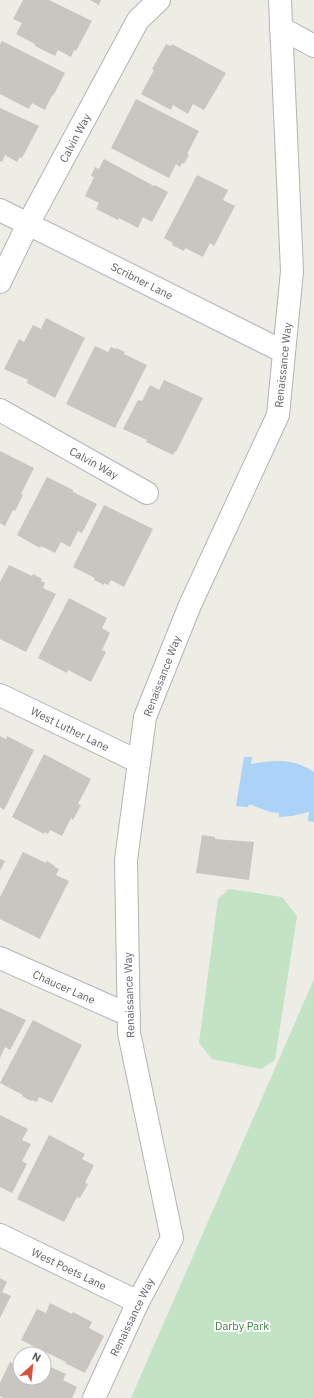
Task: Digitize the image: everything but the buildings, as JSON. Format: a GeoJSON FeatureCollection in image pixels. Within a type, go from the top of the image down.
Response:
{"type":"FeatureCollection","features":[{"type":"Feature","properties":{"kind":"street","name":"Calvin Way"},"geometry":{"type":"LineString","coordinates":[[0,282],[28,224],[138,20],[159,0]]}},
{"type":"Feature","properties":{"kind":"street","name":"Renaissance Way"},"geometry":{"type":"LineString","coordinates":[[94,1398],[138,1302],[172,1238],[129,1033],[126,860],[146,717],[187,612],[278,415],[292,271],[280,0]]}},
{"type":"Feature","properties":{"kind":"street"},"geometry":{"type":"LineString","coordinates":[[281,28],[314,46]]}},
{"type":"Feature","properties":{"kind":"street","name":"Scribner Lane"},"geometry":{"type":"LineString","coordinates":[[0,210],[284,352]]}},
{"type":"Feature","properties":{"kind":"street","name":"Calvin Way"},"geometry":{"type":"LineString","coordinates":[[0,410],[147,493]]}},
{"type":"Feature","properties":{"kind":"street","name":"West Luther Lane"},"geometry":{"type":"LineString","coordinates":[[0,696],[139,762]]}},
{"type":"Feature","properties":{"kind":"street","name":"Chaucer Lane"},"geometry":{"type":"LineString","coordinates":[[0,958],[129,1015]]}},
{"type":"Feature","properties":{"kind":"street","name":"West Poets Lane"},"geometry":{"type":"LineString","coordinates":[[0,1235],[138,1302]]}},
{"type":"Feature","properties":{"kind":"green space"},"geometry":{"type":"Polygon","coordinates":[[[229,889],[282,897],[297,916],[275,1060],[261,1069],[212,1059],[199,1043],[218,899],[229,889]]]}},
{"type":"Feature","properties":{"kind":"green space","name":"Darby Park"},"geometry":{"type":"Polygon","coordinates":[[[314,979],[314,1398],[131,1398],[314,979]]]}},
{"type":"Feature","properties":{"kind":"water"},"geometry":{"type":"Polygon","coordinates":[[[244,757],[252,757],[251,764],[284,761],[299,764],[314,772],[314,822],[308,821],[309,812],[279,817],[279,813],[270,812],[249,804],[248,807],[236,806],[244,757]]]}}]}
